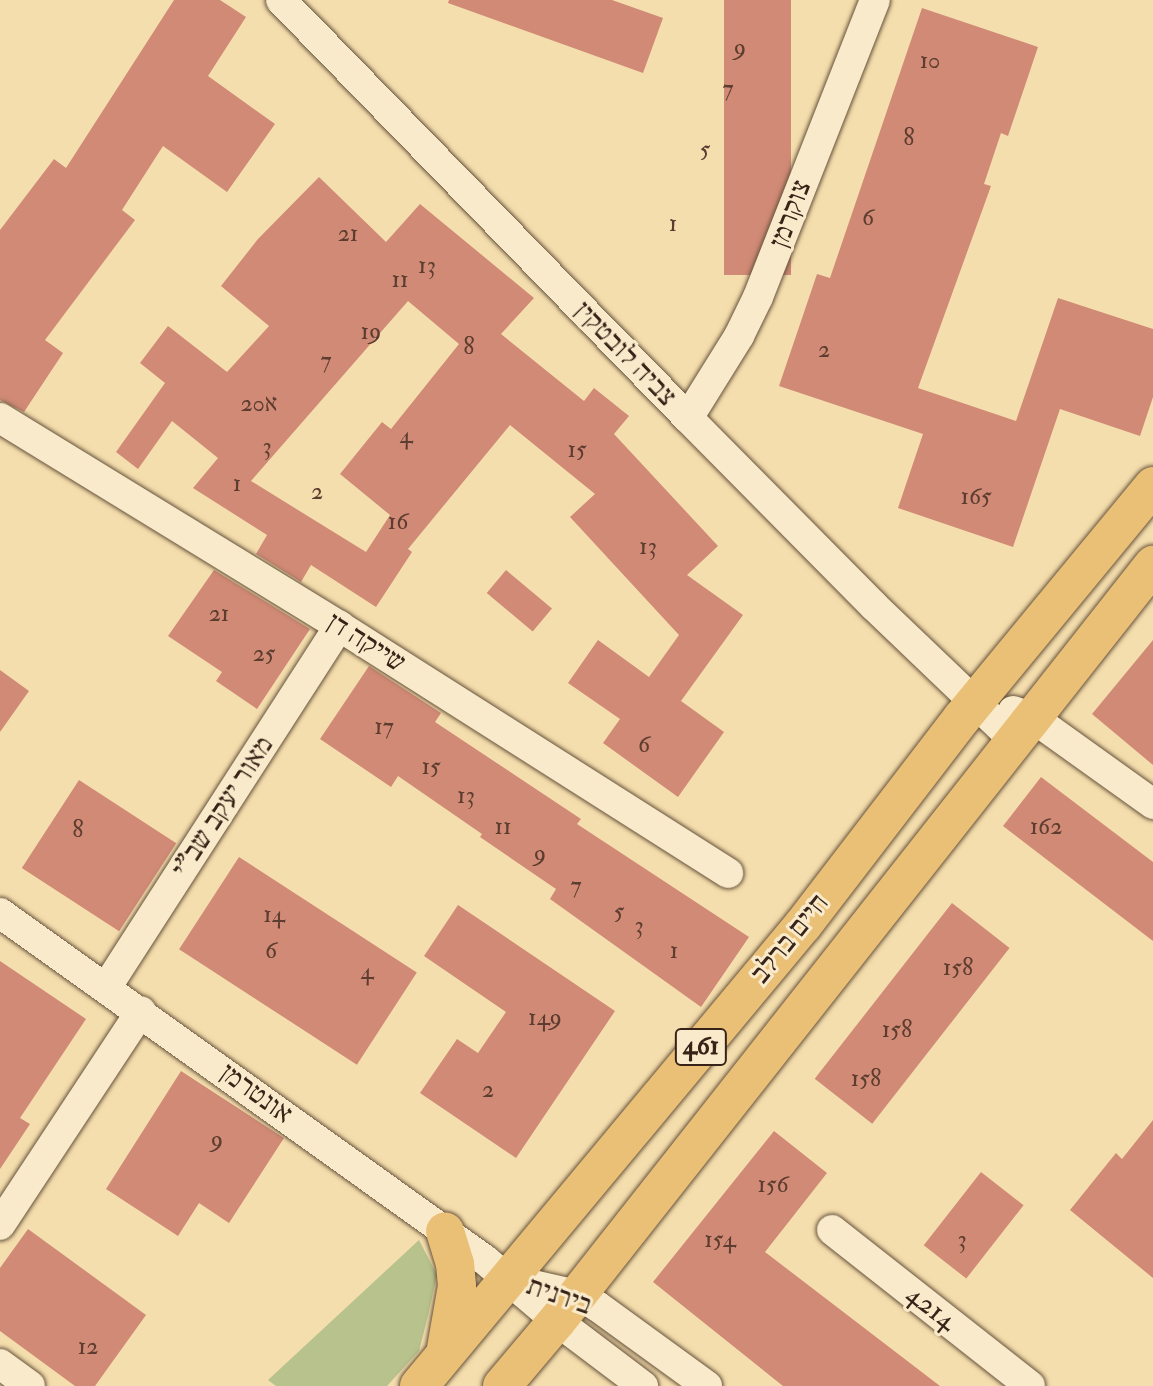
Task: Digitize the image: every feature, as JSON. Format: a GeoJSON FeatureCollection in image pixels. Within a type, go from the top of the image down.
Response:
{"type":"FeatureCollection","features":[{"type":"Feature","properties":{"kind":"main road","name":"חיים ברלב"},"geometry":{"type":"LineString","coordinates":[[419,1386],[803,925],[976,702],[1153,486]]}},
{"type":"Feature","properties":{"kind":"main road","name":"חיים ברלב"},"geometry":{"type":"LineString","coordinates":[[502,1386],[567,1308],[1153,565]]}},
{"type":"Feature","properties":{"kind":"main road"},"geometry":{"type":"LineString","coordinates":[[444,1357],[457,1286],[455,1264],[445,1231]]}},
{"type":"Feature","properties":{"kind":"street","name":"צביה לובטקין"},"geometry":{"type":"LineString","coordinates":[[281,0],[874,606],[976,702],[1153,804]]}},
{"type":"Feature","properties":{"kind":"street","name":"צוקרמן"},"geometry":{"type":"LineString","coordinates":[[688,418],[739,336],[758,297],[875,0]]}},
{"type":"Feature","properties":{"kind":"street","name":"שייקה דן"},"geometry":{"type":"LineString","coordinates":[[0,418],[339,626],[728,873]]}},
{"type":"Feature","properties":{"kind":"street","name":"מאור יעקב שב\"י"},"geometry":{"type":"LineString","coordinates":[[106,988],[339,626]]}},
{"type":"Feature","properties":{"kind":"street","name":"אונטרמן"},"geometry":{"type":"LineString","coordinates":[[0,913],[141,1011],[509,1280]]}},
{"type":"Feature","properties":{"kind":"street"},"geometry":{"type":"LineString","coordinates":[[0,1225],[141,1011]]}},
{"type":"Feature","properties":{"kind":"street","name":"4214"},"geometry":{"type":"LineString","coordinates":[[832,1230],[1030,1386]]}},
{"type":"Feature","properties":{"kind":"street","name":"בירנית"},"geometry":{"type":"LineString","coordinates":[[509,1280],[567,1308],[707,1386]]}},
{"type":"Feature","properties":{"kind":"street","name":"בירנית"},"geometry":{"type":"LineString","coordinates":[[567,1308],[643,1386]]}},
{"type":"Feature","properties":{"kind":"street"},"geometry":{"type":"LineString","coordinates":[[0,1364],[30,1386]]}},
{"type":"Feature","properties":{"kind":"green space"},"geometry":{"type":"Polygon","coordinates":[[[419,1240],[437,1275],[419,1351],[387,1386],[276,1386],[268,1380],[419,1240]]]}},
{"type":"Feature","properties":{"kind":"building"},"geometry":{"type":"Polygon","coordinates":[[[174,0],[220,0],[246,17],[208,76],[275,124],[227,192],[163,146],[122,210],[135,220],[45,340],[63,353],[24,412],[0,400],[0,230],[54,159],[66,168],[174,0]]]}},
{"type":"Feature","properties":{"kind":"building"},"geometry":{"type":"Polygon","coordinates":[[[449,0],[612,0],[663,18],[643,73],[448,3],[449,0]]]}},
{"type":"Feature","properties":{"kind":"building"},"geometry":{"type":"Polygon","coordinates":[[[724,0],[791,0],[791,275],[724,275],[724,0]]]}},
{"type":"Feature","properties":{"kind":"building"},"geometry":{"type":"Polygon","coordinates":[[[922,8],[1038,47],[1008,136],[1001,133],[984,184],[991,186],[918,388],[1016,421],[1058,298],[1153,329],[1153,397],[1140,436],[1060,409],[1013,547],[898,508],[923,434],[779,386],[817,274],[830,278],[922,8]]]}},
{"type":"Feature","properties":{"kind":"building"},"geometry":{"type":"Polygon","coordinates":[[[319,177],[386,242],[420,204],[534,298],[501,334],[584,401],[594,388],[629,416],[614,434],[718,546],[687,575],[743,615],[681,701],[724,732],[678,797],[603,743],[620,719],[568,683],[598,640],[649,677],[679,635],[570,517],[595,494],[510,425],[408,549],[412,552],[376,607],[311,565],[301,582],[256,554],[267,535],[193,488],[218,458],[172,421],[138,469],[116,452],[165,383],[140,363],[168,326],[227,372],[269,326],[221,286],[258,239],[319,177]],[[408,301],[251,481],[366,552],[390,515],[340,474],[382,422],[391,429],[459,344],[408,301]]]}},
{"type":"Feature","properties":{"kind":"building"},"geometry":{"type":"Polygon","coordinates":[[[214,570],[310,629],[257,709],[216,681],[222,672],[168,636],[214,570]]]}},
{"type":"Feature","properties":{"kind":"building"},"geometry":{"type":"Polygon","coordinates":[[[506,570],[552,609],[533,632],[487,593],[506,570]]]}},
{"type":"Feature","properties":{"kind":"building"},"geometry":{"type":"Polygon","coordinates":[[[1153,640],[1153,765],[1092,714],[1153,640]]]}},
{"type":"Feature","properties":{"kind":"building"},"geometry":{"type":"Polygon","coordinates":[[[369,666],[441,713],[435,722],[581,819],[577,824],[749,937],[701,1007],[550,899],[556,889],[480,837],[482,834],[398,776],[391,787],[320,739],[369,666]]]}},
{"type":"Feature","properties":{"kind":"building"},"geometry":{"type":"Polygon","coordinates":[[[0,670],[29,691],[0,732],[0,670]]]}},
{"type":"Feature","properties":{"kind":"building"},"geometry":{"type":"Polygon","coordinates":[[[1041,777],[1153,862],[1153,941],[1003,826],[1041,777]]]}},
{"type":"Feature","properties":{"kind":"building"},"geometry":{"type":"Polygon","coordinates":[[[79,780],[176,843],[119,931],[22,868],[79,780]]]}},
{"type":"Feature","properties":{"kind":"building"},"geometry":{"type":"Polygon","coordinates":[[[239,857],[417,972],[357,1065],[179,949],[239,857]]]}},
{"type":"Feature","properties":{"kind":"building"},"geometry":{"type":"Polygon","coordinates":[[[952,903],[1010,948],[872,1124],[815,1079],[952,903]]]}},
{"type":"Feature","properties":{"kind":"building"},"geometry":{"type":"Polygon","coordinates":[[[458,905],[615,1011],[516,1158],[420,1093],[457,1039],[478,1053],[506,1012],[424,956],[458,905]]]}},
{"type":"Feature","properties":{"kind":"building"},"geometry":{"type":"Polygon","coordinates":[[[0,961],[86,1019],[20,1118],[30,1124],[0,1169],[0,961]]]}},
{"type":"Feature","properties":{"kind":"building"},"geometry":{"type":"Polygon","coordinates":[[[181,1071],[284,1138],[229,1223],[199,1203],[178,1236],[106,1189],[181,1071]]]}},
{"type":"Feature","properties":{"kind":"building"},"geometry":{"type":"Polygon","coordinates":[[[1153,1120],[1153,1278],[1070,1210],[1116,1153],[1122,1159],[1153,1120]]]}},
{"type":"Feature","properties":{"kind":"building"},"geometry":{"type":"Polygon","coordinates":[[[774,1131],[827,1173],[765,1252],[940,1386],[783,1386],[653,1282],[774,1131]]]}},
{"type":"Feature","properties":{"kind":"building"},"geometry":{"type":"Polygon","coordinates":[[[981,1172],[1024,1205],[966,1279],[924,1245],[981,1172]]]}},
{"type":"Feature","properties":{"kind":"building"},"geometry":{"type":"Polygon","coordinates":[[[28,1229],[146,1315],[95,1386],[75,1386],[0,1331],[0,1268],[28,1229]]]}}]}
